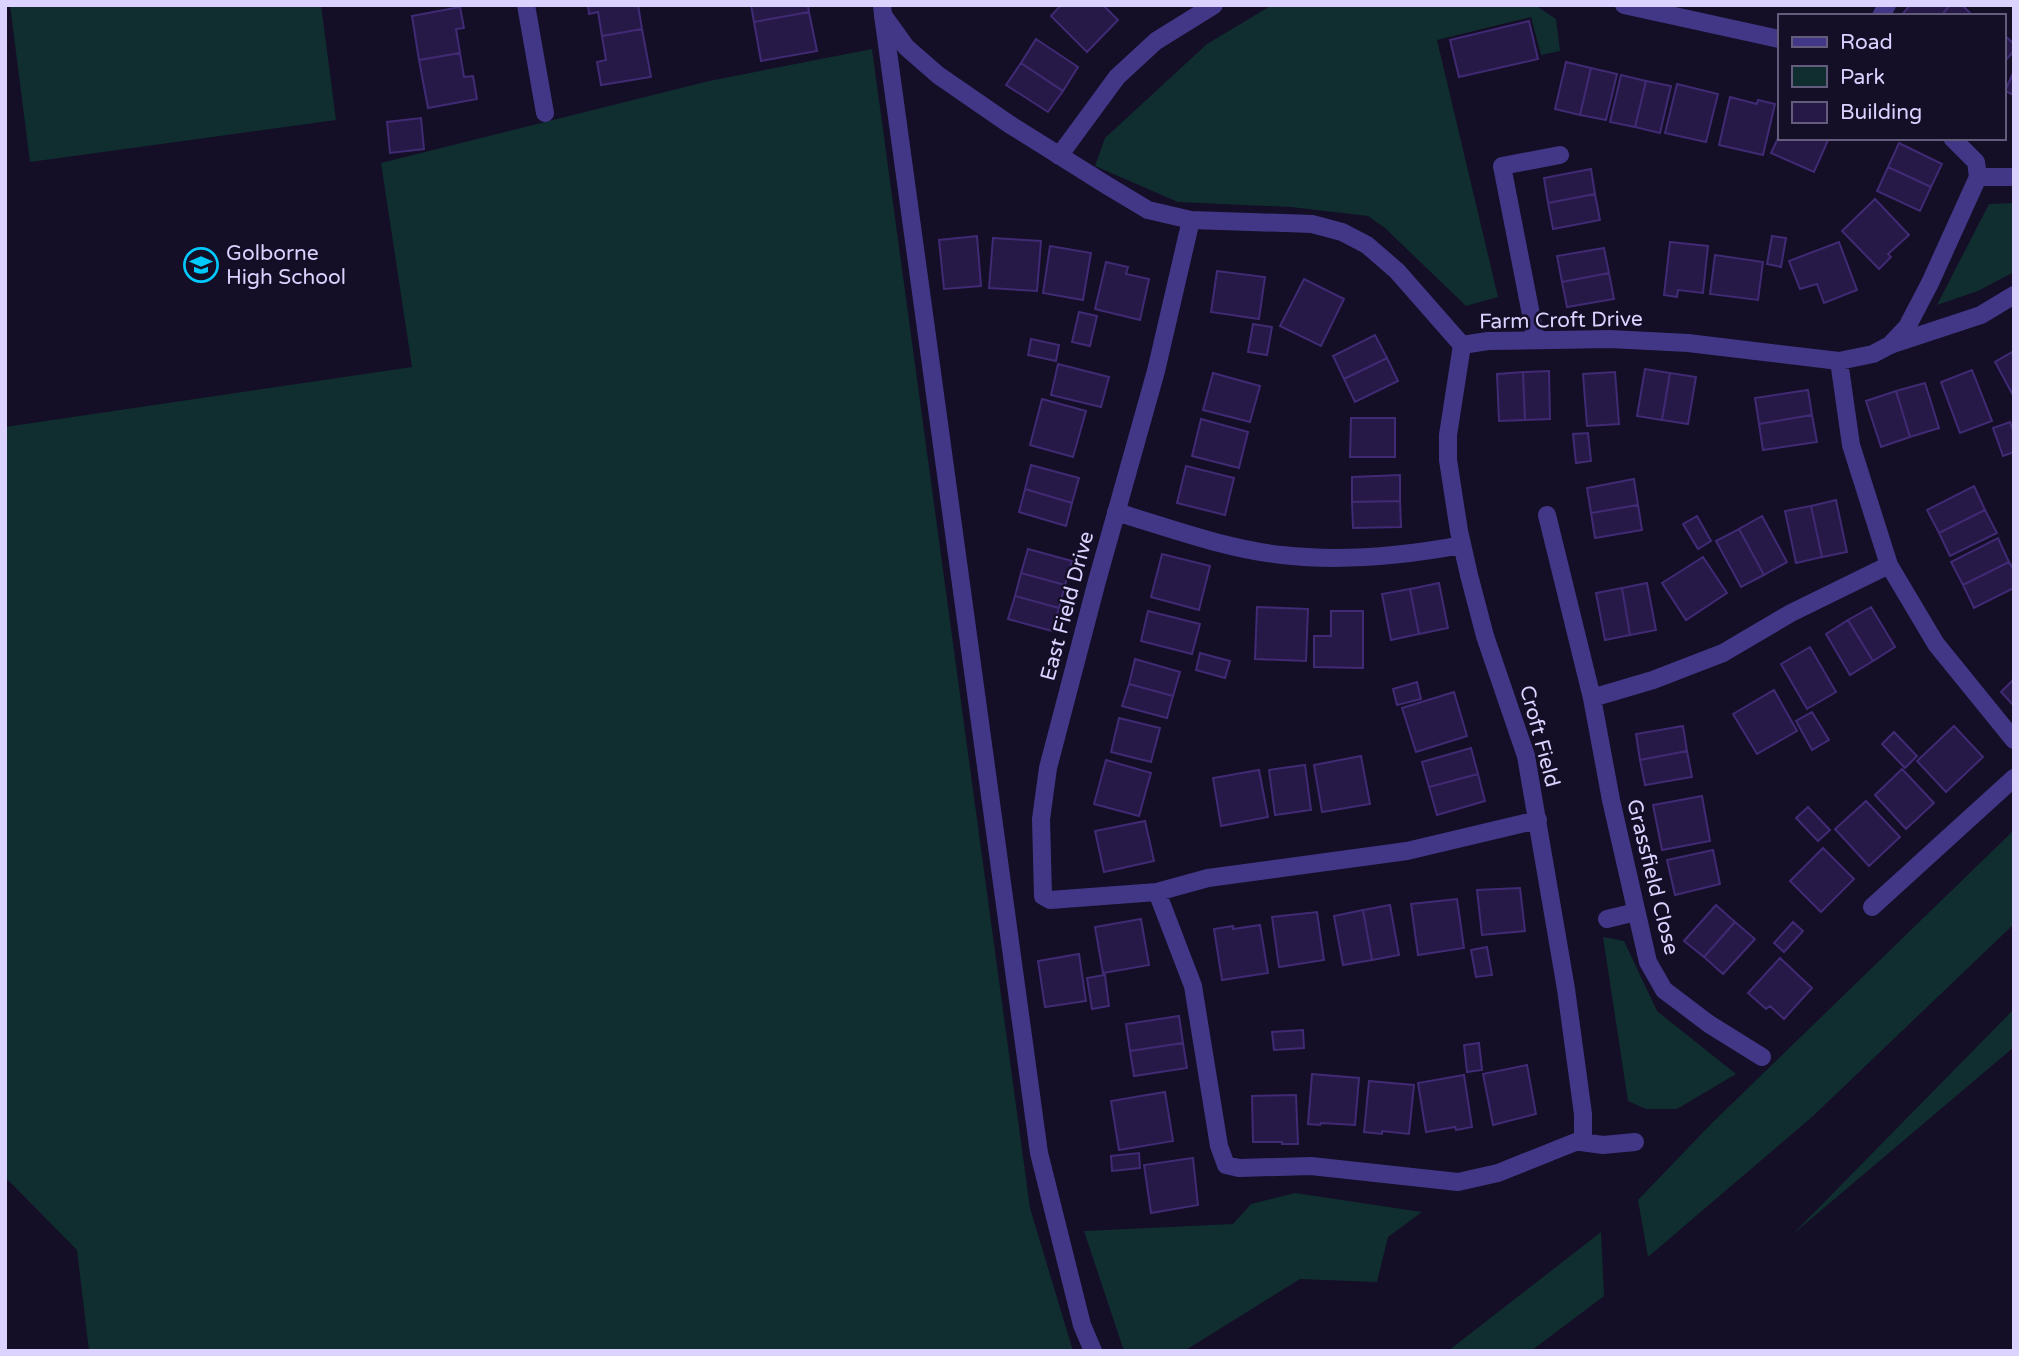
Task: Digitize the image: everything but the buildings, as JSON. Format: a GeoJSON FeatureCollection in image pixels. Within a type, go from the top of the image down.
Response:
{"type":"FeatureCollection","features":[{"type":"Feature","properties":{"kind":"street"},"geometry":{"type":"LineString","coordinates":[[526,5],[545,113]]}},
{"type":"Feature","properties":{"kind":"street"},"geometry":{"type":"LineString","coordinates":[[1059,156],[1116,77],[1156,41],[1214,5]]}},
{"type":"Feature","properties":{"kind":"street"},"geometry":{"type":"LineString","coordinates":[[1624,5],[1778,39]]}},
{"type":"Feature","properties":{"kind":"street"},"geometry":{"type":"LineString","coordinates":[[883,10],[1039,1153],[1082,1325],[1093,1351]]}},
{"type":"Feature","properties":{"kind":"street","name":"Farm Croft Drive"},"geometry":{"type":"LineString","coordinates":[[883,10],[906,47],[938,75],[1059,156],[1148,209],[1191,220],[1312,225],[1342,232],[1367,246],[1397,271],[1462,345],[1488,341],[1610,339],[1688,343],[1839,361],[1873,354],[1891,345],[1981,315],[2014,295]]}},
{"type":"Feature","properties":{"kind":"street"},"geometry":{"type":"LineString","coordinates":[[1891,345],[1907,327],[1930,283],[1978,177],[1976,162],[1954,140]]}},
{"type":"Feature","properties":{"kind":"street"},"geometry":{"type":"LineString","coordinates":[[1536,340],[1502,166],[1560,155]]}},
{"type":"Feature","properties":{"kind":"street"},"geometry":{"type":"LineString","coordinates":[[1978,177],[2014,177]]}},
{"type":"Feature","properties":{"kind":"street","name":"East Field Drive"},"geometry":{"type":"LineString","coordinates":[[1191,220],[1156,371],[1048,768],[1042,807],[1043,896],[1050,900],[1157,892],[1231,874],[1407,851],[1538,820]]}},
{"type":"Feature","properties":{"kind":"street","name":"Croft Field"},"geometry":{"type":"LineString","coordinates":[[1462,345],[1448,435],[1448,460],[1462,545],[1485,636],[1526,756],[1583,1114],[1584,1136],[1581,1142]]}},
{"type":"Feature","properties":{"kind":"street"},"geometry":{"type":"LineString","coordinates":[[1839,361],[1852,445],[1889,565],[1936,644],[2014,740]]}},
{"type":"Feature","properties":{"kind":"street"},"geometry":{"type":"LineString","coordinates":[[1116,512],[1182,532],[1279,555],[1363,558],[1416,554],[1462,545]]}},
{"type":"Feature","properties":{"kind":"street","name":"Grassfield Close"},"geometry":{"type":"LineString","coordinates":[[1547,515],[1592,698],[1648,962],[1664,990],[1709,1024],[1762,1057]]}},
{"type":"Feature","properties":{"kind":"street"},"geometry":{"type":"LineString","coordinates":[[1592,698],[1653,680],[1723,653],[1791,613],[1889,565]]}},
{"type":"Feature","properties":{"kind":"street"},"geometry":{"type":"LineString","coordinates":[[1872,907],[2014,778]]}},
{"type":"Feature","properties":{"kind":"street"},"geometry":{"type":"LineString","coordinates":[[1157,892],[1193,986],[1219,1146],[1226,1165],[1234,1168],[1311,1166],[1458,1182],[1498,1173],[1581,1142],[1603,1145],[1635,1142]]}},
{"type":"Feature","properties":{"kind":"street"},"geometry":{"type":"LineString","coordinates":[[1607,919],[1636,912]]}},
{"type":"Feature","properties":{"kind":"green space"},"geometry":{"type":"Polygon","coordinates":[[[10,5],[321,5],[336,120],[30,162],[10,5]]]}},
{"type":"Feature","properties":{"kind":"green space"},"geometry":{"type":"Polygon","coordinates":[[[1272,5],[1535,5],[1556,19],[1560,51],[1541,55],[1531,17],[1437,40],[1498,297],[1466,306],[1385,228],[1368,216],[1291,207],[1178,202],[1095,166],[1105,138],[1207,44],[1272,5]]]}},
{"type":"Feature","properties":{"kind":"green space"},"geometry":{"type":"Polygon","coordinates":[[[872,49],[1030,1208],[1073,1351],[89,1351],[77,1250],[5,1177],[5,427],[412,367],[381,163],[709,81],[872,49]]]}},
{"type":"Feature","properties":{"kind":"green space"},"geometry":{"type":"Polygon","coordinates":[[[2014,203],[2014,272],[1978,291],[1937,305],[1989,204],[2014,203]]]}},
{"type":"Feature","properties":{"kind":"green space"},"geometry":{"type":"Polygon","coordinates":[[[2014,830],[2014,924],[1812,1117],[1648,1257],[1638,1200],[1712,1123],[2014,830]]]}},
{"type":"Feature","properties":{"kind":"green space"},"geometry":{"type":"Polygon","coordinates":[[[1603,937],[1624,941],[1657,1011],[1736,1074],[1677,1109],[1646,1109],[1628,1101],[1603,937]]]}},
{"type":"Feature","properties":{"kind":"green space"},"geometry":{"type":"Polygon","coordinates":[[[2014,1009],[2014,1047],[1792,1235],[2014,1009]]]}},
{"type":"Feature","properties":{"kind":"green space"},"geometry":{"type":"Polygon","coordinates":[[[1295,1193],[1422,1212],[1388,1237],[1377,1282],[1300,1279],[1184,1351],[1124,1351],[1084,1231],[1233,1224],[1251,1204],[1295,1193]]]}},
{"type":"Feature","properties":{"kind":"green space"},"geometry":{"type":"Polygon","coordinates":[[[1601,1232],[1604,1296],[1531,1351],[1448,1351],[1601,1232]]]}},
{"type":"Feature","properties":{"kind":"place","name":"Golborne High School"},"geometry":{"type":"Point","coordinates":[201,265]}}]}
